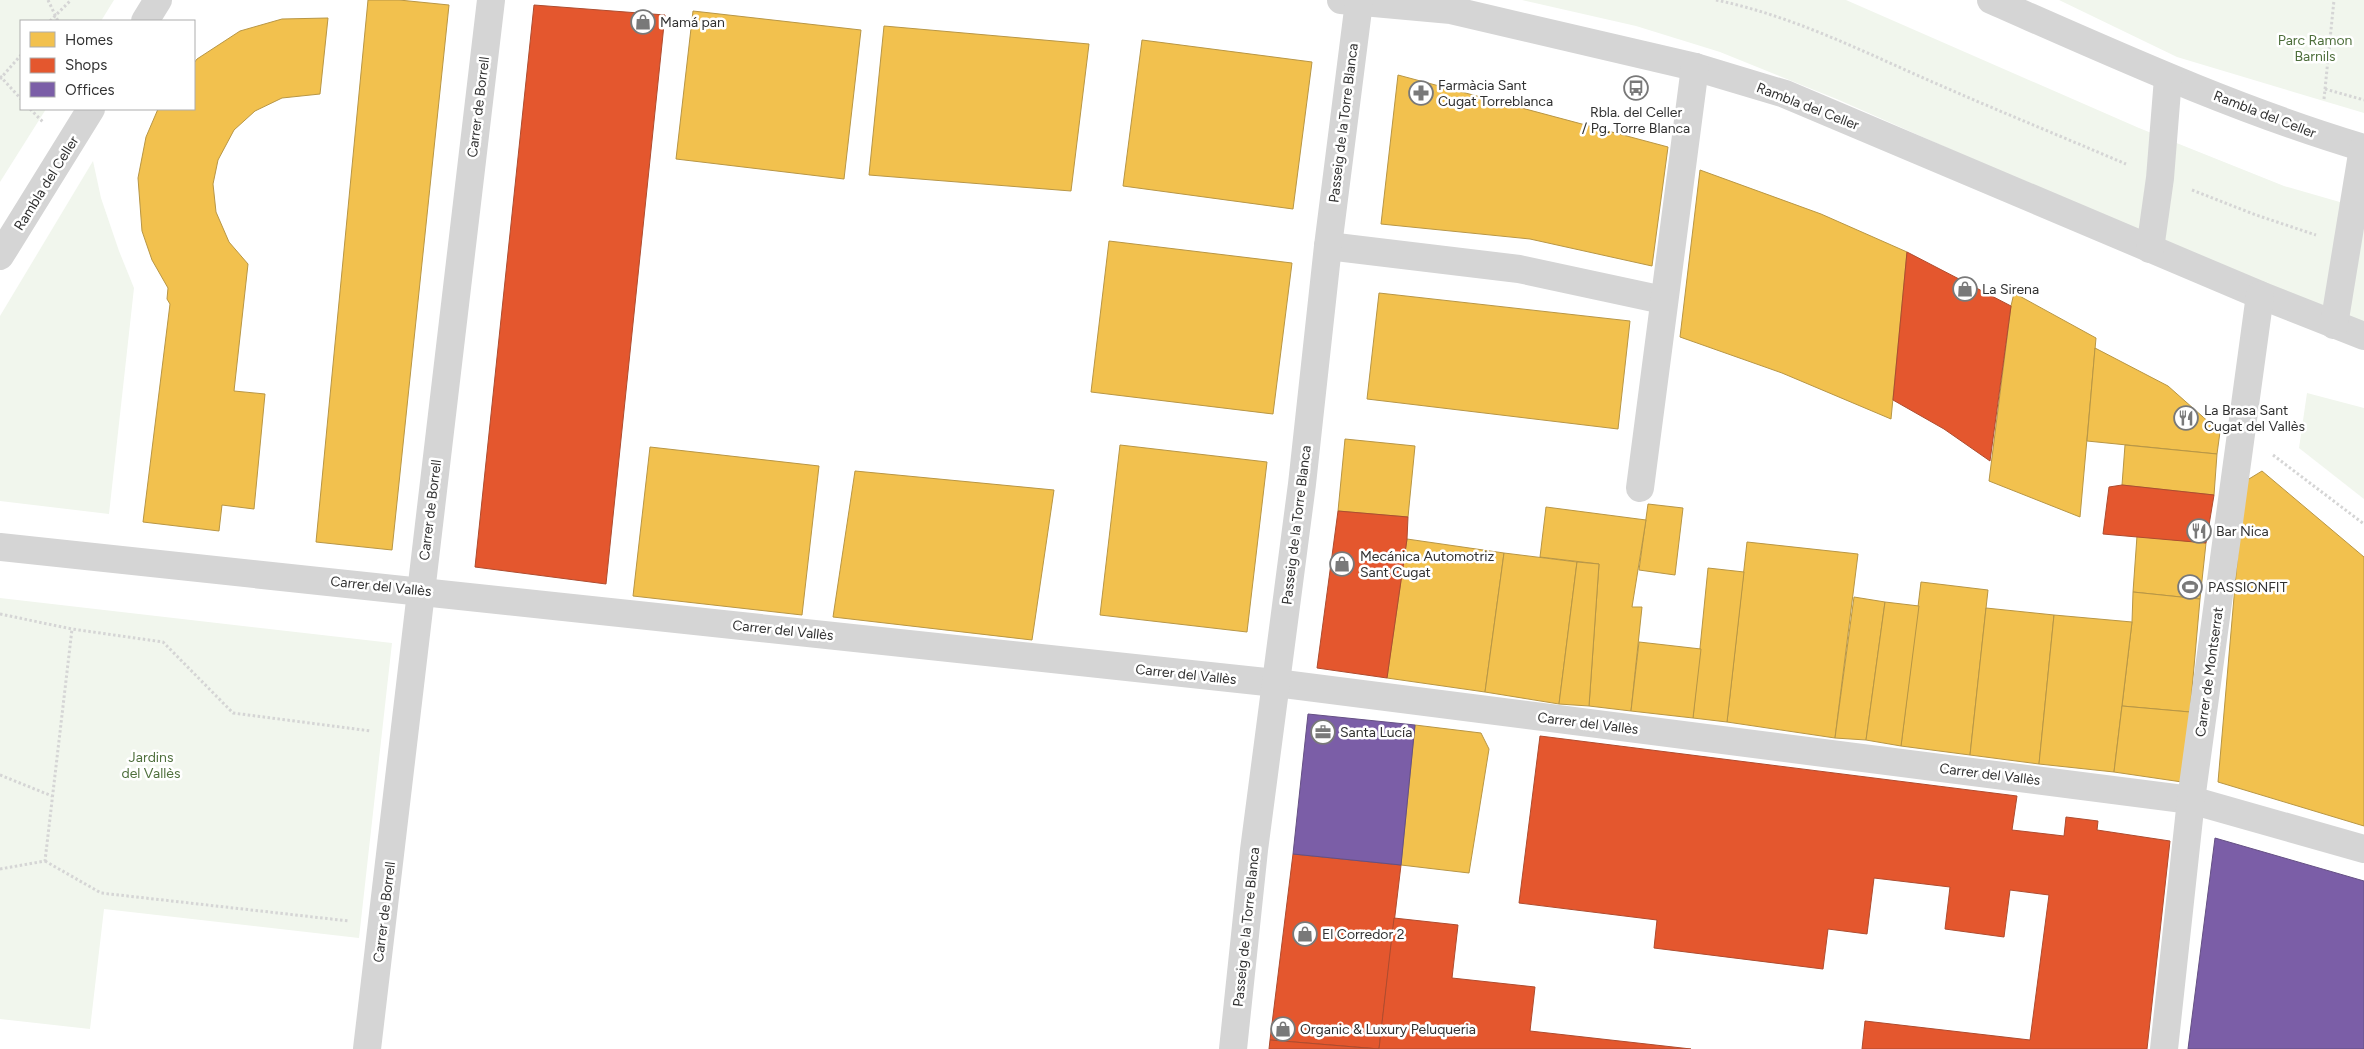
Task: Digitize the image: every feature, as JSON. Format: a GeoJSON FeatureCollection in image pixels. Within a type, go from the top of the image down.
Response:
{"type":"FeatureCollection","features":[{"type":"Feature","properties":{"kind":"street"},"geometry":{"type":"LineString","coordinates":[[146,20],[158,0]]}},
{"type":"Feature","properties":{"kind":"street","name":"Carrer de Borrell"},"geometry":{"type":"LineString","coordinates":[[368,1049],[420,590],[491,0]]}},
{"type":"Feature","properties":{"kind":"street","name":"Rambla del Celler"},"geometry":{"type":"LineString","coordinates":[[1992,0],[2168,78],[2321,135],[2364,148],[2334,325]]}},
{"type":"Feature","properties":{"kind":"street","name":"Rambla del Celler"},"geometry":{"type":"LineString","coordinates":[[1350,1],[1452,5],[1695,67],[1785,94],[2260,295],[2364,336]]}},
{"type":"Feature","properties":{"kind":"street","name":"Passeig de la Torre Blanca"},"geometry":{"type":"LineString","coordinates":[[1233,1049],[1256,840],[1302,484],[1328,246],[1350,1]]}},
{"type":"Feature","properties":{"kind":"street"},"geometry":{"type":"LineString","coordinates":[[1640,488],[1663,300],[1695,67]]}},
{"type":"Feature","properties":{"kind":"street"},"geometry":{"type":"LineString","coordinates":[[2150,249],[2160,178],[2168,78]]}},
{"type":"Feature","properties":{"kind":"street","name":"Rambla del Celler"},"geometry":{"type":"LineString","coordinates":[[0,256],[90,110]]}},
{"type":"Feature","properties":{"kind":"street"},"geometry":{"type":"LineString","coordinates":[[1328,246],[1519,269],[1663,300]]}},
{"type":"Feature","properties":{"kind":"street","name":"Carrer de Montserrat"},"geometry":{"type":"LineString","coordinates":[[2164,1049],[2191,800],[2260,295]]}},
{"type":"Feature","properties":{"kind":"street","name":"Carrer del Vallès"},"geometry":{"type":"LineString","coordinates":[[0,547],[420,590],[1276,683],[2191,800],[2364,849]]}},
{"type":"Feature","properties":{"kind":"path"},"geometry":{"type":"LineString","coordinates":[[48,0],[58,20]]}},
{"type":"Feature","properties":{"kind":"path"},"geometry":{"type":"LineString","coordinates":[[51,20],[71,0]]}},
{"type":"Feature","properties":{"kind":"path"},"geometry":{"type":"LineString","coordinates":[[1716,0],[1744,6],[1809,27],[1989,107],[2160,178],[2256,215],[2348,246]]}},
{"type":"Feature","properties":{"kind":"path"},"geometry":{"type":"LineString","coordinates":[[2334,0],[2325,89],[2364,100]]}},
{"type":"Feature","properties":{"kind":"path"},"geometry":{"type":"LineString","coordinates":[[20,55],[1,77],[20,98]]}},
{"type":"Feature","properties":{"kind":"path"},"geometry":{"type":"LineString","coordinates":[[2242,431],[2364,524]]}},
{"type":"Feature","properties":{"kind":"path"},"geometry":{"type":"LineString","coordinates":[[0,614],[72,629],[163,642],[233,713],[404,736]]}},
{"type":"Feature","properties":{"kind":"path"},"geometry":{"type":"LineString","coordinates":[[45,862],[72,629]]}},
{"type":"Feature","properties":{"kind":"path"},"geometry":{"type":"LineString","coordinates":[[0,775],[52,796]]}},
{"type":"Feature","properties":{"kind":"path"},"geometry":{"type":"LineString","coordinates":[[0,869],[45,862],[101,893],[383,925]]}},
{"type":"Feature","properties":{"kind":"green space"},"geometry":{"type":"Polygon","coordinates":[[[0,0],[114,0],[102,20],[20,20],[20,110],[45,110],[0,182],[0,0]]]}},
{"type":"Feature","properties":{"kind":"green space"},"geometry":{"type":"Polygon","coordinates":[[[1522,0],[1846,0],[2139,128],[2284,186],[2364,209],[2364,324],[2264,288],[1839,100],[1720,52],[1636,26],[1522,0]]]}},
{"type":"Feature","properties":{"kind":"green space","name":"Parc Ramon Barnils"},"geometry":{"type":"Polygon","coordinates":[[[2059,0],[2364,0],[2364,113],[2177,57],[2059,0]]]}},
{"type":"Feature","properties":{"kind":"green space"},"geometry":{"type":"Polygon","coordinates":[[[93,161],[101,198],[134,288],[109,514],[0,501],[0,316],[93,161]]]}},
{"type":"Feature","properties":{"kind":"green space"},"geometry":{"type":"Polygon","coordinates":[[[2307,393],[2364,408],[2364,499],[2299,448],[2307,393]]]}},
{"type":"Feature","properties":{"kind":"green space","name":"Jardins del Vallès"},"geometry":{"type":"Polygon","coordinates":[[[0,598],[392,643],[359,938],[104,909],[90,1029],[0,1019],[0,598]]]}},
{"type":"Feature","properties":{"kind":"building: Homes"},"geometry":{"type":"Polygon","coordinates":[[[368,0],[399,0],[449,5],[392,550],[316,542],[368,0]]]}},
{"type":"Feature","properties":{"kind":"building: Homes"},"geometry":{"type":"Polygon","coordinates":[[[693,11],[861,30],[844,179],[676,159],[693,11]]]}},
{"type":"Feature","properties":{"kind":"building: Homes"},"geometry":{"type":"Polygon","coordinates":[[[328,18],[320,94],[282,98],[255,111],[234,130],[218,160],[213,184],[216,212],[229,242],[248,264],[234,391],[265,394],[254,509],[222,505],[219,531],[143,522],[170,304],[167,299],[168,288],[152,260],[142,231],[138,178],[146,137],[158,110],[195,110],[195,62],[197,59],[240,31],[282,19],[328,18]]]}},
{"type":"Feature","properties":{"kind":"building: Homes"},"geometry":{"type":"Polygon","coordinates":[[[884,26],[1089,44],[1071,191],[869,175],[884,26]]]}},
{"type":"Feature","properties":{"kind":"building: Homes"},"geometry":{"type":"Polygon","coordinates":[[[1142,40],[1312,62],[1293,209],[1123,186],[1142,40]]]}},
{"type":"Feature","properties":{"kind":"building: Homes"},"geometry":{"type":"Polygon","coordinates":[[[1398,75],[1668,147],[1652,266],[1530,239],[1381,224],[1398,75]]]}},
{"type":"Feature","properties":{"kind":"building: Homes"},"geometry":{"type":"Polygon","coordinates":[[[1700,170],[1821,214],[1907,252],[1891,419],[1782,373],[1680,337],[1700,170]]]}},
{"type":"Feature","properties":{"kind":"building: Homes"},"geometry":{"type":"Polygon","coordinates":[[[1109,241],[1292,263],[1273,414],[1091,392],[1109,241]]]}},
{"type":"Feature","properties":{"kind":"building: Homes"},"geometry":{"type":"Polygon","coordinates":[[[1379,293],[1630,321],[1618,429],[1367,399],[1379,293]]]}},
{"type":"Feature","properties":{"kind":"building: Homes"},"geometry":{"type":"Polygon","coordinates":[[[2014,293],[2096,338],[2080,517],[1989,481],[2014,293]]]}},
{"type":"Feature","properties":{"kind":"building: Homes"},"geometry":{"type":"Polygon","coordinates":[[[2095,348],[2168,386],[2220,432],[2217,454],[2087,441],[2095,348]]]}},
{"type":"Feature","properties":{"kind":"building: Homes"},"geometry":{"type":"Polygon","coordinates":[[[1345,439],[1415,446],[1408,517],[1338,511],[1345,439]]]}},
{"type":"Feature","properties":{"kind":"building: Homes"},"geometry":{"type":"Polygon","coordinates":[[[1120,445],[1267,462],[1247,632],[1100,615],[1120,445]]]}},
{"type":"Feature","properties":{"kind":"building: Homes"},"geometry":{"type":"Polygon","coordinates":[[[2125,445],[2217,454],[2214,495],[2122,485],[2125,445]]]}},
{"type":"Feature","properties":{"kind":"building: Homes"},"geometry":{"type":"Polygon","coordinates":[[[650,447],[819,466],[802,615],[633,596],[650,447]]]}},
{"type":"Feature","properties":{"kind":"building: Homes"},"geometry":{"type":"Polygon","coordinates":[[[855,471],[1054,490],[1032,640],[833,617],[855,471]]]}},
{"type":"Feature","properties":{"kind":"building: Homes"},"geometry":{"type":"Polygon","coordinates":[[[2262,471],[2364,557],[2364,826],[2218,782],[2244,482],[2262,471]]]}},
{"type":"Feature","properties":{"kind":"building: Homes"},"geometry":{"type":"Polygon","coordinates":[[[1648,504],[1683,508],[1675,575],[1639,570],[1648,504]]]}},
{"type":"Feature","properties":{"kind":"building: Homes"},"geometry":{"type":"Polygon","coordinates":[[[1546,507],[1646,520],[1632,607],[1642,607],[1631,711],[1589,706],[1599,564],[1540,557],[1546,507]]]}},
{"type":"Feature","properties":{"kind":"building: Homes"},"geometry":{"type":"Polygon","coordinates":[[[2137,536],[2206,543],[2200,599],[2133,592],[2137,536]]]}},
{"type":"Feature","properties":{"kind":"building: Homes"},"geometry":{"type":"Polygon","coordinates":[[[1407,539],[1504,553],[1485,692],[1387,678],[1407,539]]]}},
{"type":"Feature","properties":{"kind":"building: Homes"},"geometry":{"type":"Polygon","coordinates":[[[1747,542],[1858,554],[1835,738],[1727,722],[1747,542]]]}},
{"type":"Feature","properties":{"kind":"building: Homes"},"geometry":{"type":"Polygon","coordinates":[[[1504,553],[1577,562],[1559,704],[1485,692],[1504,553]]]}},
{"type":"Feature","properties":{"kind":"building: Homes"},"geometry":{"type":"Polygon","coordinates":[[[1577,562],[1599,564],[1589,706],[1559,704],[1577,562]]]}},
{"type":"Feature","properties":{"kind":"building: Homes"},"geometry":{"type":"Polygon","coordinates":[[[1708,568],[1744,572],[1727,722],[1693,718],[1708,568]]]}},
{"type":"Feature","properties":{"kind":"building: Homes"},"geometry":{"type":"Polygon","coordinates":[[[1921,582],[1988,590],[1970,755],[1901,746],[1921,582]]]}},
{"type":"Feature","properties":{"kind":"building: Homes"},"geometry":{"type":"Polygon","coordinates":[[[2133,592],[2200,599],[2190,712],[2122,706],[2132,622],[2133,592]]]}},
{"type":"Feature","properties":{"kind":"building: Homes"},"geometry":{"type":"Polygon","coordinates":[[[1854,597],[1885,602],[1866,740],[1835,738],[1854,597]]]}},
{"type":"Feature","properties":{"kind":"building: Homes"},"geometry":{"type":"Polygon","coordinates":[[[1885,602],[1919,606],[1901,746],[1866,740],[1885,602]]]}},
{"type":"Feature","properties":{"kind":"building: Homes"},"geometry":{"type":"Polygon","coordinates":[[[1986,608],[2054,615],[2039,764],[1970,755],[1986,608]]]}},
{"type":"Feature","properties":{"kind":"building: Homes"},"geometry":{"type":"Polygon","coordinates":[[[2054,615],[2132,622],[2114,772],[2039,764],[2054,615]]]}},
{"type":"Feature","properties":{"kind":"building: Homes"},"geometry":{"type":"Polygon","coordinates":[[[1639,642],[1701,649],[1693,718],[1631,711],[1639,642]]]}},
{"type":"Feature","properties":{"kind":"building: Homes"},"geometry":{"type":"Polygon","coordinates":[[[2122,706],[2190,712],[2182,782],[2114,772],[2122,706]]]}},
{"type":"Feature","properties":{"kind":"building: Homes"},"geometry":{"type":"Polygon","coordinates":[[[1415,725],[1481,733],[1489,749],[1469,873],[1401,865],[1415,725]]]}},
{"type":"Feature","properties":{"kind":"building: Shops"},"geometry":{"type":"Polygon","coordinates":[[[534,5],[665,15],[606,584],[475,567],[534,5]]]}},
{"type":"Feature","properties":{"kind":"building: Shops"},"geometry":{"type":"Polygon","coordinates":[[[1907,252],[2011,306],[1990,461],[1944,429],[1893,400],[1907,252]]]}},
{"type":"Feature","properties":{"kind":"building: Shops"},"geometry":{"type":"Polygon","coordinates":[[[2122,485],[2214,495],[2206,543],[2103,534],[2109,487],[2122,485]]]}},
{"type":"Feature","properties":{"kind":"building: Shops"},"geometry":{"type":"Polygon","coordinates":[[[1338,511],[1408,517],[1407,539],[1387,678],[1317,668],[1338,511]]]}},
{"type":"Feature","properties":{"kind":"building: Shops"},"geometry":{"type":"Polygon","coordinates":[[[1540,736],[2017,796],[2012,830],[2064,836],[2066,817],[2098,821],[2097,830],[2170,841],[2147,1049],[1862,1049],[1865,1021],[2030,1040],[2049,895],[2010,890],[2004,937],[1945,929],[1950,887],[1874,878],[1867,934],[1828,929],[1823,969],[1654,948],[1657,920],[1519,903],[1540,736]]]}},
{"type":"Feature","properties":{"kind":"building: Shops"},"geometry":{"type":"Polygon","coordinates":[[[1293,854],[1401,865],[1379,1049],[1270,1040],[1293,854]]]}},
{"type":"Feature","properties":{"kind":"building: Shops"},"geometry":{"type":"Polygon","coordinates":[[[1394,918],[1458,925],[1452,978],[1535,987],[1530,1031],[1691,1049],[1379,1049],[1394,918]]]}},
{"type":"Feature","properties":{"kind":"building: Shops"},"geometry":{"type":"Polygon","coordinates":[[[1270,1040],[1379,1049],[1269,1049],[1270,1040]]]}},
{"type":"Feature","properties":{"kind":"building: Offices"},"geometry":{"type":"Polygon","coordinates":[[[1308,714],[1415,725],[1401,865],[1293,854],[1308,714]]]}},
{"type":"Feature","properties":{"kind":"building: Offices"},"geometry":{"type":"Polygon","coordinates":[[[2215,838],[2364,881],[2364,1049],[2188,1049],[2215,838]]]}},
{"type":"Feature","properties":{"kind":"place","name":"Mamá pan"},"geometry":{"type":"Point","coordinates":[643,22]}},
{"type":"Feature","properties":{"kind":"place","name":"Rbla. del Celler / Pg. Torre Blanca"},"geometry":{"type":"Point","coordinates":[1636,88]}},
{"type":"Feature","properties":{"kind":"place","name":"Farmàcia Sant Cugat Torreblanca"},"geometry":{"type":"Point","coordinates":[1421,93]}},
{"type":"Feature","properties":{"kind":"place","name":"La Sirena"},"geometry":{"type":"Point","coordinates":[1965,289]}},
{"type":"Feature","properties":{"kind":"place","name":"La Brasa Sant Cugat del Vallès"},"geometry":{"type":"Point","coordinates":[2186,418]}},
{"type":"Feature","properties":{"kind":"place","name":"Bar Nica"},"geometry":{"type":"Point","coordinates":[2199,531]}},
{"type":"Feature","properties":{"kind":"place","name":"Mecánica Automotriz Sant Cugat"},"geometry":{"type":"Point","coordinates":[1342,564]}},
{"type":"Feature","properties":{"kind":"place","name":"PASSIONFIT"},"geometry":{"type":"Point","coordinates":[2190,587]}},
{"type":"Feature","properties":{"kind":"place","name":"Santa Lucía"},"geometry":{"type":"Point","coordinates":[1323,732]}},
{"type":"Feature","properties":{"kind":"place","name":"El Corredor 2"},"geometry":{"type":"Point","coordinates":[1305,934]}},
{"type":"Feature","properties":{"kind":"place","name":"Organic & Luxury Peluqueria"},"geometry":{"type":"Point","coordinates":[1283,1029]}}]}
